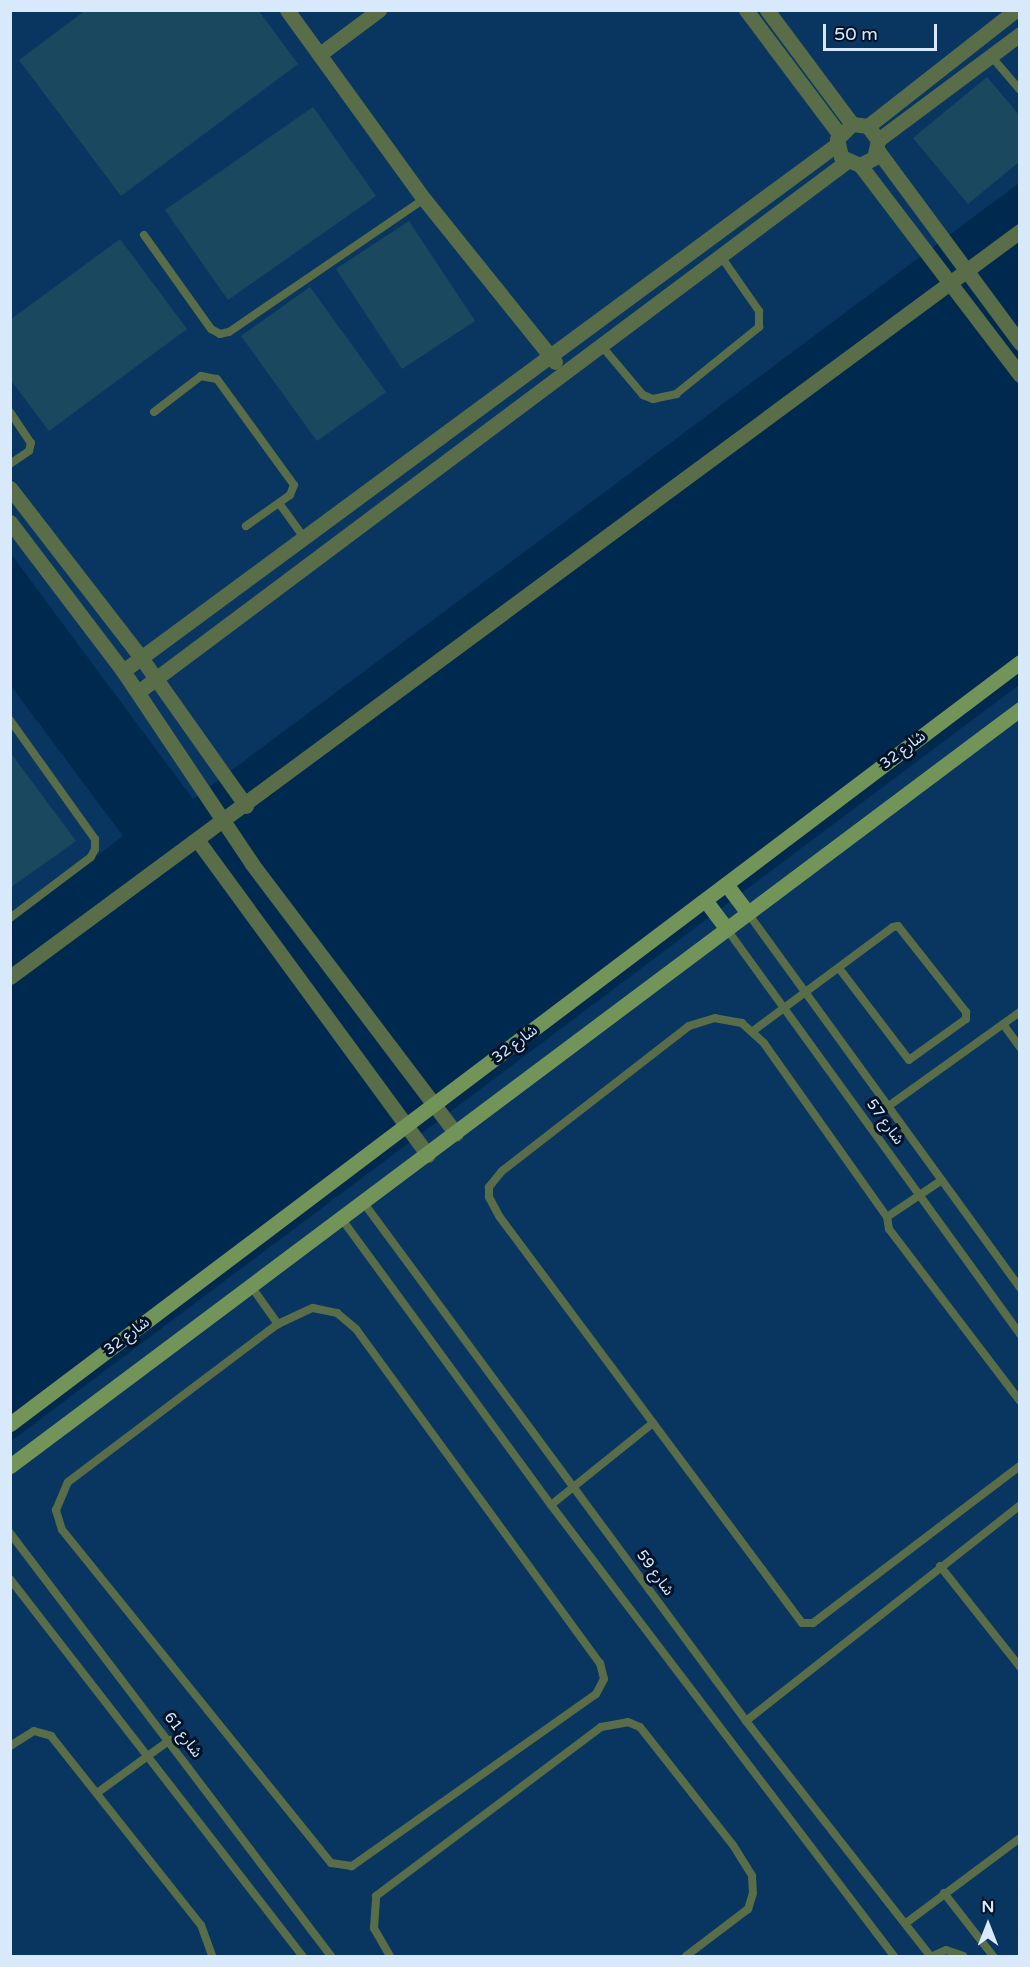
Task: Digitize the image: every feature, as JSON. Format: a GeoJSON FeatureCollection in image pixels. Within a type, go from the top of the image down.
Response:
{"type":"FeatureCollection","features":[{"type":"Feature","properties":{"kind":"main road","name":"شارع 32"},"geometry":{"type":"LineString","coordinates":[[10,1424],[1020,662]]}},
{"type":"Feature","properties":{"kind":"main road"},"geometry":{"type":"LineString","coordinates":[[10,1466],[428,1155],[747,912],[1020,709]]}},
{"type":"Feature","properties":{"kind":"main road"},"geometry":{"type":"LineString","coordinates":[[726,884],[747,912]]}},
{"type":"Feature","properties":{"kind":"main road"},"geometry":{"type":"LineString","coordinates":[[705,900],[726,928]]}},
{"type":"Feature","properties":{"kind":"street"},"geometry":{"type":"LineString","coordinates":[[287,10],[424,199],[563,371]]}},
{"type":"Feature","properties":{"kind":"street"},"geometry":{"type":"LineString","coordinates":[[320,54],[379,10]]}},
{"type":"Feature","properties":{"kind":"street"},"geometry":{"type":"LineString","coordinates":[[746,10],[838,139],[853,164],[950,283],[1020,375]]}},
{"type":"Feature","properties":{"kind":"street"},"geometry":{"type":"LineString","coordinates":[[767,10],[878,146],[923,216],[967,270],[1020,343]]}},
{"type":"Feature","properties":{"kind":"street"},"geometry":{"type":"LineString","coordinates":[[123,671],[244,585],[838,139],[1016,10]]}},
{"type":"Feature","properties":{"kind":"street"},"geometry":{"type":"LineString","coordinates":[[138,692],[257,605],[563,371],[720,255],[853,164],[868,163],[878,146],[1020,34]]}},
{"type":"Feature","properties":{"kind":"street"},"geometry":{"type":"LineString","coordinates":[[10,977],[223,823],[1020,231]]}},
{"type":"Feature","properties":{"kind":"street"},"geometry":{"type":"LineString","coordinates":[[10,488],[142,659],[246,806]]}},
{"type":"Feature","properties":{"kind":"street"},"geometry":{"type":"LineString","coordinates":[[10,522],[138,692],[223,823],[456,1134]]}},
{"type":"Feature","properties":{"kind":"street"},"geometry":{"type":"LineString","coordinates":[[244,585],[257,605]]}},
{"type":"Feature","properties":{"kind":"street"},"geometry":{"type":"LineString","coordinates":[[198,841],[428,1155]]}},
{"type":"Feature","properties":{"kind":"lane"},"geometry":{"type":"LineString","coordinates":[[991,56],[1020,90]]}},
{"type":"Feature","properties":{"kind":"lane"},"geometry":{"type":"LineString","coordinates":[[144,235],[211,329],[220,334],[229,332],[424,199]]}},
{"type":"Feature","properties":{"kind":"lane"},"geometry":{"type":"LineString","coordinates":[[600,344],[643,394],[653,399],[676,394],[755,335],[759,327],[759,311],[720,255]]}},
{"type":"Feature","properties":{"kind":"lane"},"geometry":{"type":"LineString","coordinates":[[154,412],[201,376],[214,376],[293,482],[292,492],[246,526]]}},
{"type":"Feature","properties":{"kind":"lane"},"geometry":{"type":"LineString","coordinates":[[10,412],[32,447],[10,465]]}},
{"type":"Feature","properties":{"kind":"lane"},"geometry":{"type":"LineString","coordinates":[[279,502],[305,539]]}},
{"type":"Feature","properties":{"kind":"lane"},"geometry":{"type":"LineString","coordinates":[[10,720],[95,839],[95,849],[91,857],[10,918]]}},
{"type":"Feature","properties":{"kind":"lane","name":"شارع 57"},"geometry":{"type":"LineString","coordinates":[[747,912],[890,1105],[942,1180],[1016,1275],[1020,1288]]}},
{"type":"Feature","properties":{"kind":"lane"},"geometry":{"type":"LineString","coordinates":[[753,1031],[893,927],[900,927],[967,1017],[909,1060],[839,968]]}},
{"type":"Feature","properties":{"kind":"lane","name":"شارع 57"},"geometry":{"type":"LineString","coordinates":[[726,928],[921,1194],[1020,1334]]}},
{"type":"Feature","properties":{"kind":"lane"},"geometry":{"type":"LineString","coordinates":[[890,1105],[1020,1012]]}},
{"type":"Feature","properties":{"kind":"lane"},"geometry":{"type":"LineString","coordinates":[[1020,1401],[889,1229],[887,1217],[753,1031],[742,1023],[715,1018],[689,1026],[501,1171],[489,1187],[489,1197],[499,1216],[805,1625],[813,1623],[1020,1466]]}},
{"type":"Feature","properties":{"kind":"lane"},"geometry":{"type":"LineString","coordinates":[[1003,1024],[1020,1047]]}},
{"type":"Feature","properties":{"kind":"lane"},"geometry":{"type":"LineString","coordinates":[[887,1217],[942,1180]]}},
{"type":"Feature","properties":{"kind":"lane","name":"شارع 59"},"geometry":{"type":"LineString","coordinates":[[363,1202],[575,1486],[746,1721],[932,1956]]}},
{"type":"Feature","properties":{"kind":"lane"},"geometry":{"type":"LineString","coordinates":[[341,1218],[551,1505],[894,1956]]}},
{"type":"Feature","properties":{"kind":"lane"},"geometry":{"type":"LineString","coordinates":[[251,1286],[278,1324]]}},
{"type":"Feature","properties":{"kind":"lane"},"geometry":{"type":"LineString","coordinates":[[313,1308],[337,1312],[348,1319],[604,1671],[604,1679],[596,1694],[352,1866],[331,1863],[62,1530],[56,1510],[61,1490],[68,1482],[278,1324],[313,1308]]}},
{"type":"Feature","properties":{"kind":"lane"},"geometry":{"type":"LineString","coordinates":[[551,1505],[653,1423]]}},
{"type":"Feature","properties":{"kind":"lane"},"geometry":{"type":"LineString","coordinates":[[746,1721],[1020,1504]]}},
{"type":"Feature","properties":{"kind":"lane","name":"شارع 61"},"geometry":{"type":"LineString","coordinates":[[10,1533],[170,1740],[331,1956]]}},
{"type":"Feature","properties":{"kind":"lane"},"geometry":{"type":"LineString","coordinates":[[940,1566],[1020,1667]]}},
{"type":"Feature","properties":{"kind":"lane"},"geometry":{"type":"LineString","coordinates":[[10,1579],[302,1956]]}},
{"type":"Feature","properties":{"kind":"lane"},"geometry":{"type":"LineString","coordinates":[[390,1956],[374,1928],[376,1896],[601,1727],[627,1722],[640,1727],[733,1845],[752,1876],[753,1893],[748,1909],[686,1956]]}},
{"type":"Feature","properties":{"kind":"lane"},"geometry":{"type":"LineString","coordinates":[[10,1746],[28,1733],[46,1732],[201,1925],[212,1956]]}},
{"type":"Feature","properties":{"kind":"lane"},"geometry":{"type":"LineString","coordinates":[[97,1793],[170,1740]]}},
{"type":"Feature","properties":{"kind":"lane"},"geometry":{"type":"LineString","coordinates":[[906,1923],[1020,1838]]}},
{"type":"Feature","properties":{"kind":"lane"},"geometry":{"type":"LineString","coordinates":[[944,1893],[993,1956]]}},
{"type":"Feature","properties":{"kind":"lane"},"geometry":{"type":"LineString","coordinates":[[932,1956],[946,1950],[963,1956]]}},
{"type":"Feature","properties":{"kind":"shaded area"},"geometry":{"type":"Polygon","coordinates":[[[11,11],[1019,11],[1019,183],[193,799],[11,554],[11,11]]]}},
{"type":"Feature","properties":{"kind":"shaded area"},"geometry":{"type":"Polygon","coordinates":[[[1019,685],[1019,1956],[11,1956],[10,1442],[1019,685]]]}},
{"type":"Feature","properties":{"kind":"shaded area"},"geometry":{"type":"Polygon","coordinates":[[[11,686],[123,836],[11,921],[11,686]]]}},
{"type":"Feature","properties":{"kind":"building"},"geometry":{"type":"Polygon","coordinates":[[[86,10],[258,10],[298,64],[121,196],[19,60],[86,10]]]}},
{"type":"Feature","properties":{"kind":"building"},"geometry":{"type":"Polygon","coordinates":[[[987,77],[1020,116],[1020,161],[968,204],[913,138],[987,77]]]}},
{"type":"Feature","properties":{"kind":"building"},"geometry":{"type":"Polygon","coordinates":[[[313,107],[376,196],[228,300],[165,210],[313,107]]]}},
{"type":"Feature","properties":{"kind":"building"},"geometry":{"type":"Polygon","coordinates":[[[409,221],[475,321],[402,369],[336,269],[409,221]]]}},
{"type":"Feature","properties":{"kind":"building"},"geometry":{"type":"Polygon","coordinates":[[[120,239],[187,329],[49,431],[10,379],[10,320],[120,239]]]}},
{"type":"Feature","properties":{"kind":"building"},"geometry":{"type":"Polygon","coordinates":[[[310,287],[386,392],[317,441],[241,336],[310,287]]]}},
{"type":"Feature","properties":{"kind":"building"},"geometry":{"type":"Polygon","coordinates":[[[10,752],[76,841],[10,888],[10,752]]]}}]}
